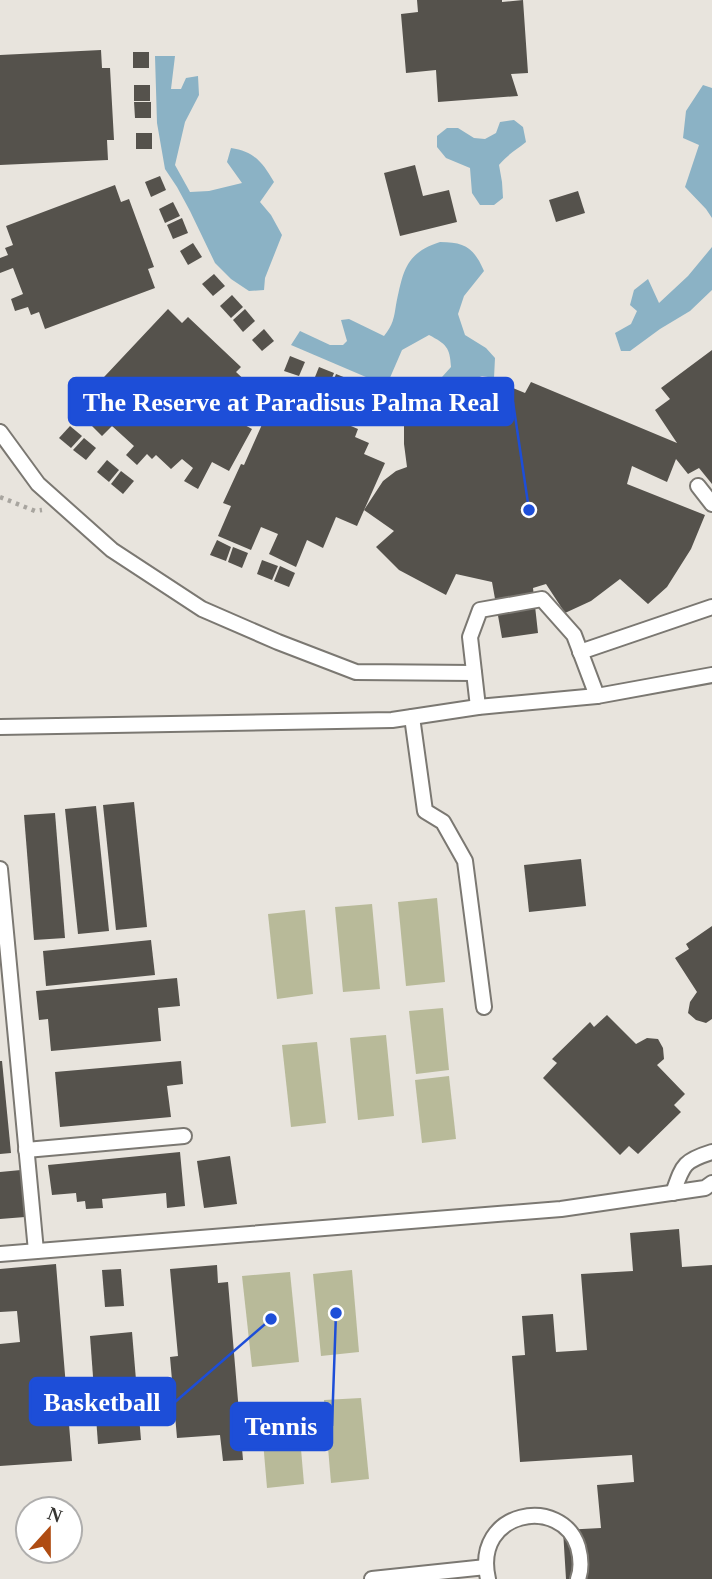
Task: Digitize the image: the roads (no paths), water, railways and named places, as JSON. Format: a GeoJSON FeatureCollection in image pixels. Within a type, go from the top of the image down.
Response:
{"type":"FeatureCollection","features":[{"type":"Feature","properties":{"kind":"lane"},"geometry":{"type":"LineString","coordinates":[[0,432],[38,484],[112,550],[202,608],[278,642],[356,672],[474,673]]}},
{"type":"Feature","properties":{"kind":"lane"},"geometry":{"type":"LineString","coordinates":[[698,486],[712,504]]}},
{"type":"Feature","properties":{"kind":"lane"},"geometry":{"type":"LineString","coordinates":[[478,708],[470,637],[480,610],[542,599],[574,635],[597,696]]}},
{"type":"Feature","properties":{"kind":"lane"},"geometry":{"type":"LineString","coordinates":[[580,652],[712,607]]}},
{"type":"Feature","properties":{"kind":"lane"},"geometry":{"type":"LineString","coordinates":[[0,727],[379,720],[597,696],[712,675]]}},
{"type":"Feature","properties":{"kind":"lane"},"geometry":{"type":"LineString","coordinates":[[412,717],[425,811],[443,822],[465,861],[484,1007]]}},
{"type":"Feature","properties":{"kind":"lane"},"geometry":{"type":"LineString","coordinates":[[0,869],[36,1251]]}},
{"type":"Feature","properties":{"kind":"lane"},"geometry":{"type":"LineString","coordinates":[[26,1150],[184,1136]]}},
{"type":"Feature","properties":{"kind":"lane"},"geometry":{"type":"LineString","coordinates":[[673,1193],[682,1168],[692,1158],[712,1152]]}},
{"type":"Feature","properties":{"kind":"lane"},"geometry":{"type":"LineString","coordinates":[[0,1254],[561,1209],[705,1188],[712,1183]]}},
{"type":"Feature","properties":{"kind":"lane"},"geometry":{"type":"LineString","coordinates":[[372,1579],[487,1573],[487,1551],[494,1536],[505,1524],[519,1517],[536,1516],[552,1519],[566,1528],[576,1541],[581,1557],[578,1579]]}},
{"type":"Feature","properties":{"kind":"water"},"geometry":{"type":"Polygon","coordinates":[[[155,56],[175,56],[171,89],[181,89],[186,78],[198,76],[199,95],[185,122],[175,165],[190,192],[209,191],[242,183],[227,162],[231,148],[252,155],[274,182],[260,202],[282,235],[265,278],[264,290],[249,291],[231,279],[215,263],[190,211],[165,169],[157,123],[155,56]]]}},
{"type":"Feature","properties":{"kind":"water"},"geometry":{"type":"Polygon","coordinates":[[[703,85],[712,88],[712,218],[685,187],[699,145],[683,138],[686,111],[703,85]]]}},
{"type":"Feature","properties":{"kind":"water"},"geometry":{"type":"Polygon","coordinates":[[[514,120],[523,127],[526,142],[499,165],[503,198],[494,205],[480,205],[472,193],[470,168],[446,158],[437,147],[437,136],[447,128],[458,128],[474,138],[485,139],[496,133],[500,122],[514,120]]]}},
{"type":"Feature","properties":{"kind":"water"},"geometry":{"type":"Polygon","coordinates":[[[440,242],[456,243],[468,248],[484,271],[464,296],[458,314],[465,335],[486,348],[495,358],[494,378],[482,376],[465,383],[445,398],[416,400],[413,395],[442,377],[451,367],[446,347],[429,335],[402,350],[389,380],[380,383],[291,345],[300,331],[330,345],[343,345],[347,341],[341,320],[349,319],[384,336],[393,321],[407,265],[419,252],[440,242]]]}},
{"type":"Feature","properties":{"kind":"water"},"geometry":{"type":"Polygon","coordinates":[[[712,247],[712,290],[690,311],[630,351],[621,351],[615,333],[631,324],[637,311],[630,305],[634,290],[648,279],[659,303],[688,276],[712,247]]]}},
{"type":"Feature","properties":{"kind":"place","name":"The Reserve at Paradisus Palma Real"},"geometry":{"type":"Point","coordinates":[529,510]}},
{"type":"Feature","properties":{"kind":"place","name":"Tennis"},"geometry":{"type":"Point","coordinates":[336,1313]}},
{"type":"Feature","properties":{"kind":"place","name":"Basketball"},"geometry":{"type":"Point","coordinates":[271,1319]}}]}
